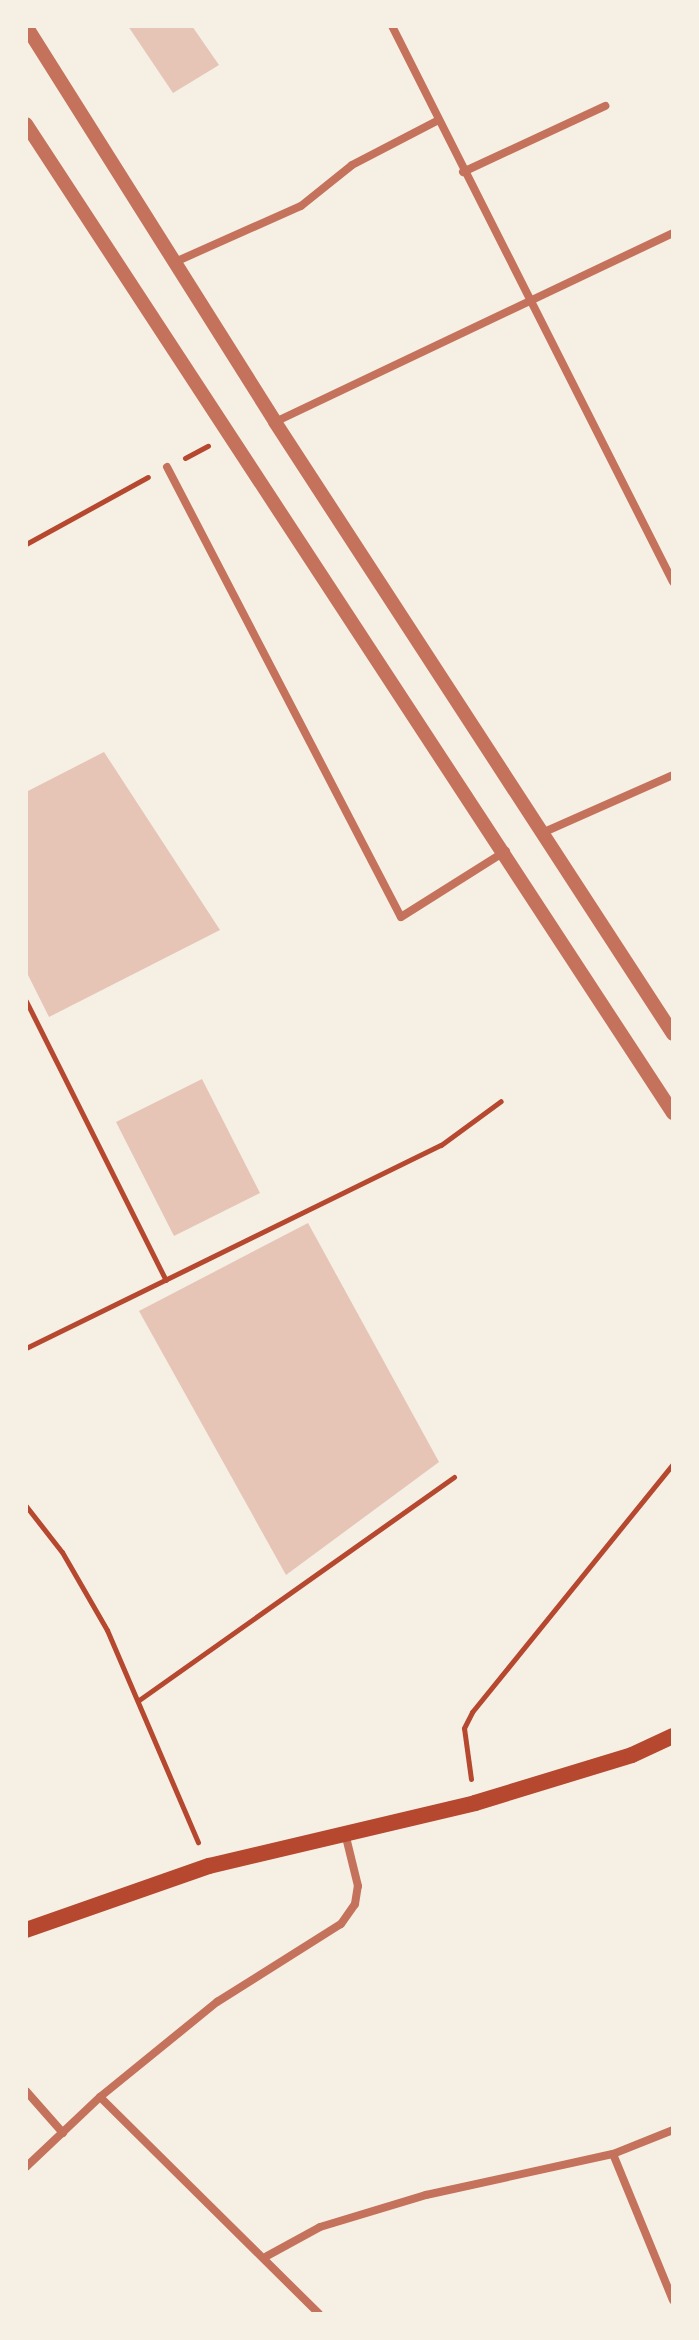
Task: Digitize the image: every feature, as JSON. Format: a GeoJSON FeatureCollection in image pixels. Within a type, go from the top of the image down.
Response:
{"type":"FeatureCollection","features":[{"type":"Feature","properties":{"kind":"main road"},"geometry":{"type":"LineString","coordinates":[[26,1930],[209,1866],[346,1837],[475,1803],[632,1755],[673,1736]]}},
{"type":"Feature","properties":{"kind":"street"},"geometry":{"type":"LineString","coordinates":[[26,26],[275,422],[673,1034]]}},
{"type":"Feature","properties":{"kind":"street"},"geometry":{"type":"LineString","coordinates":[[392,26],[437,121],[673,582]]}},
{"type":"Feature","properties":{"kind":"street"},"geometry":{"type":"LineString","coordinates":[[463,172],[605,106]]}},
{"type":"Feature","properties":{"kind":"street"},"geometry":{"type":"LineString","coordinates":[[175,262],[301,206],[352,165],[437,121]]}},
{"type":"Feature","properties":{"kind":"street"},"geometry":{"type":"LineString","coordinates":[[26,124],[233,433],[673,1113]]}},
{"type":"Feature","properties":{"kind":"street"},"geometry":{"type":"LineString","coordinates":[[275,422],[530,304],[673,233]]}},
{"type":"Feature","properties":{"kind":"street"},"geometry":{"type":"LineString","coordinates":[[167,467],[401,917],[506,851]]}},
{"type":"Feature","properties":{"kind":"street"},"geometry":{"type":"LineString","coordinates":[[542,833],[673,775]]}},
{"type":"Feature","properties":{"kind":"street"},"geometry":{"type":"LineString","coordinates":[[26,2167],[100,2097],[226,1995],[341,1924],[355,1904],[358,1886],[346,1837]]}},
{"type":"Feature","properties":{"kind":"street"},"geometry":{"type":"LineString","coordinates":[[26,2091],[63,2133]]}},
{"type":"Feature","properties":{"kind":"street"},"geometry":{"type":"LineString","coordinates":[[100,2097],[267,2256],[319,2314]]}},
{"type":"Feature","properties":{"kind":"street"},"geometry":{"type":"LineString","coordinates":[[267,2256],[320,2227],[411,2200],[613,2154],[673,2130]]}},
{"type":"Feature","properties":{"kind":"street"},"geometry":{"type":"LineString","coordinates":[[613,2154],[673,2300]]}},
{"type":"Feature","properties":{"kind":"path"},"geometry":{"type":"LineString","coordinates":[[26,544],[233,433]]}},
{"type":"Feature","properties":{"kind":"path"},"geometry":{"type":"LineString","coordinates":[[26,1001],[166,1280]]}},
{"type":"Feature","properties":{"kind":"path"},"geometry":{"type":"LineString","coordinates":[[26,1348],[441,1145],[501,1101]]}},
{"type":"Feature","properties":{"kind":"path"},"geometry":{"type":"LineString","coordinates":[[475,1803],[464,1728],[472,1712],[673,1464]]}},
{"type":"Feature","properties":{"kind":"path"},"geometry":{"type":"LineString","coordinates":[[139,1700],[454,1477]]}},
{"type":"Feature","properties":{"kind":"path"},"geometry":{"type":"LineString","coordinates":[[26,1506],[62,1552],[107,1630],[209,1866]]}},
{"type":"Feature","properties":{"kind":"building"},"geometry":{"type":"Polygon","coordinates":[[[128,26],[192,26],[219,65],[173,93],[128,26]]]}},
{"type":"Feature","properties":{"kind":"building"},"geometry":{"type":"Polygon","coordinates":[[[104,752],[220,930],[49,1017],[26,971],[26,792],[104,752]]]}},
{"type":"Feature","properties":{"kind":"building"},"geometry":{"type":"Polygon","coordinates":[[[202,1079],[260,1193],[174,1236],[116,1122],[202,1079]]]}},
{"type":"Feature","properties":{"kind":"building"},"geometry":{"type":"Polygon","coordinates":[[[308,1223],[439,1462],[286,1575],[139,1311],[308,1223]]]}}]}
